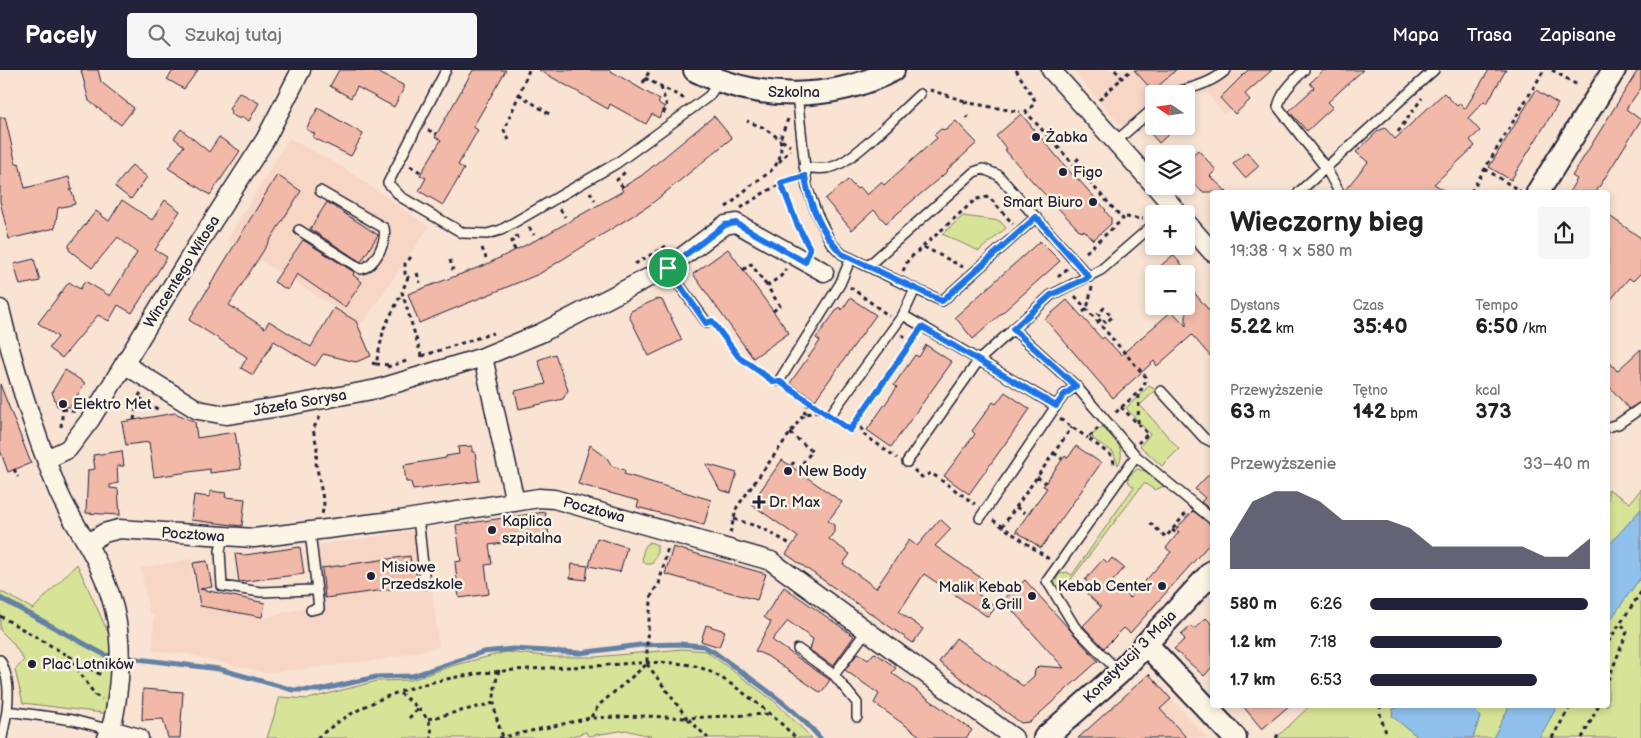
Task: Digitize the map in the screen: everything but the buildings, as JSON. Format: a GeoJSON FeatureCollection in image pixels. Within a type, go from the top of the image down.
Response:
{"type":"FeatureCollection","features":[{"type":"Feature","properties":{"kind":"street","name":"Wincentego Witosa"},"geometry":{"type":"LineString","coordinates":[[46,460],[68,449],[77,438],[265,140],[301,70]]}},
{"type":"Feature","properties":{"kind":"street","name":"Szkolna"},"geometry":{"type":"LineString","coordinates":[[695,70],[719,81],[759,92],[797,94],[827,92],[858,85],[892,70]]}},
{"type":"Feature","properties":{"kind":"street"},"geometry":{"type":"LineString","coordinates":[[1051,70],[1145,176]]}},
{"type":"Feature","properties":{"kind":"street"},"geometry":{"type":"LineString","coordinates":[[1530,190],[1614,70]]}},
{"type":"Feature","properties":{"kind":"street","name":"Józefa Sorysa"},"geometry":{"type":"LineString","coordinates":[[124,364],[198,410],[226,415],[378,389],[483,357],[541,333],[668,268],[725,225],[736,223],[824,272]]}},
{"type":"Feature","properties":{"kind":"street"},"geometry":{"type":"LineString","coordinates":[[1195,232],[1210,250]]}},
{"type":"Feature","properties":{"kind":"street"},"geometry":{"type":"LineString","coordinates":[[0,309],[10,351],[46,460],[66,510],[88,544],[110,590],[120,644],[113,673],[116,702],[109,734],[139,738]]}},
{"type":"Feature","properties":{"kind":"street"},"geometry":{"type":"LineString","coordinates":[[483,357],[515,502]]}},
{"type":"Feature","properties":{"kind":"street","name":"Pocztowa"},"geometry":{"type":"LineString","coordinates":[[88,544],[104,533],[119,529],[254,538],[310,532],[515,502],[554,499],[771,561],[1014,738]]}},
{"type":"Feature","properties":{"kind":"street","name":"Konstytucji 3 Maja"},"geometry":{"type":"LineString","coordinates":[[1045,738],[1119,673],[1210,574]]}},
{"type":"Feature","properties":{"kind":"street"},"geometry":{"type":"LineString","coordinates":[[1146,644],[1236,738]]}},
{"type":"Feature","properties":{"kind":"lane"},"geometry":{"type":"LineString","coordinates":[[446,70],[388,183],[402,198],[463,233],[486,234],[501,230],[617,163],[709,96],[719,81]]}},
{"type":"Feature","properties":{"kind":"lane"},"geometry":{"type":"LineString","coordinates":[[1195,89],[1216,79],[1226,70]]}},
{"type":"Feature","properties":{"kind":"lane"},"geometry":{"type":"LineString","coordinates":[[1304,70],[1289,86],[1278,107],[1326,168],[1338,190]]}},
{"type":"Feature","properties":{"kind":"lane"},"geometry":{"type":"LineString","coordinates":[[1301,190],[1434,70]]}},
{"type":"Feature","properties":{"kind":"lane"},"geometry":{"type":"LineString","coordinates":[[805,172],[834,166],[850,158],[923,91]]}},
{"type":"Feature","properties":{"kind":"lane"},"geometry":{"type":"LineString","coordinates":[[797,94],[805,172],[816,212],[831,243],[842,254],[942,301],[1036,217]]}},
{"type":"Feature","properties":{"kind":"lane"},"geometry":{"type":"LineString","coordinates":[[1115,142],[1145,116]]}},
{"type":"Feature","properties":{"kind":"lane"},"geometry":{"type":"LineString","coordinates":[[868,266],[974,172],[983,168],[998,175],[1091,281]]}},
{"type":"Feature","properties":{"kind":"lane"},"geometry":{"type":"LineString","coordinates":[[299,230],[361,269],[371,264],[384,242],[384,228],[320,191]]}},
{"type":"Feature","properties":{"kind":"lane"},"geometry":{"type":"LineString","coordinates":[[907,462],[979,360],[1051,295],[1091,281],[1145,232]]}},
{"type":"Feature","properties":{"kind":"lane"},"geometry":{"type":"LineString","coordinates":[[779,381],[841,281],[851,258]]}},
{"type":"Feature","properties":{"kind":"lane"},"geometry":{"type":"LineString","coordinates":[[668,268],[706,323]]}},
{"type":"Feature","properties":{"kind":"lane"},"geometry":{"type":"LineString","coordinates":[[834,417],[900,319],[915,289]]}},
{"type":"Feature","properties":{"kind":"lane"},"geometry":{"type":"LineString","coordinates":[[900,319],[922,327],[1056,406]]}},
{"type":"Feature","properties":{"kind":"lane"},"geometry":{"type":"LineString","coordinates":[[1013,329],[1076,386],[1136,456],[1210,517]]}},
{"type":"Feature","properties":{"kind":"lane"},"geometry":{"type":"LineString","coordinates":[[980,518],[1064,395],[1076,386]]}},
{"type":"Feature","properties":{"kind":"lane"},"geometry":{"type":"LineString","coordinates":[[1161,391],[1204,438],[1210,441]]}},
{"type":"Feature","properties":{"kind":"lane"},"geometry":{"type":"LineString","coordinates":[[1610,426],[1618,424],[1641,408]]}},
{"type":"Feature","properties":{"kind":"lane"},"geometry":{"type":"LineString","coordinates":[[1119,673],[1076,627],[1047,581],[1136,456]]}},
{"type":"Feature","properties":{"kind":"lane"},"geometry":{"type":"LineString","coordinates":[[418,517],[424,584]]}},
{"type":"Feature","properties":{"kind":"lane"},"geometry":{"type":"LineString","coordinates":[[310,532],[319,608],[311,610]]}},
{"type":"Feature","properties":{"kind":"lane"},"geometry":{"type":"LineString","coordinates":[[223,537],[220,551],[222,586],[261,592],[312,590]]}},
{"type":"Feature","properties":{"kind":"lane"},"geometry":{"type":"LineString","coordinates":[[834,675],[866,630]]}},
{"type":"Feature","properties":{"kind":"lane"},"geometry":{"type":"LineString","coordinates":[[798,649],[834,675],[858,703],[857,717]]}},
{"type":"Feature","properties":{"kind":"lane"},"geometry":{"type":"LineString","coordinates":[[0,660],[7,680],[9,694],[2,738]]}},
{"type":"Feature","properties":{"kind":"lane"},"geometry":{"type":"LineString","coordinates":[[7,711],[73,720],[109,734]]}},
{"type":"Feature","properties":{"kind":"path"},"geometry":{"type":"LineString","coordinates":[[509,140],[504,131],[530,70]]}},
{"type":"Feature","properties":{"kind":"path"},"geometry":{"type":"LineString","coordinates":[[643,82],[650,70]]}},
{"type":"Feature","properties":{"kind":"path"},"geometry":{"type":"LineString","coordinates":[[1016,70],[1036,102]]}},
{"type":"Feature","properties":{"kind":"path"},"geometry":{"type":"LineString","coordinates":[[1115,70],[1122,78]]}},
{"type":"Feature","properties":{"kind":"path"},"geometry":{"type":"LineString","coordinates":[[1472,190],[1544,70]]}},
{"type":"Feature","properties":{"kind":"path"},"geometry":{"type":"LineString","coordinates":[[1552,70],[1579,86]]}},
{"type":"Feature","properties":{"kind":"path"},"geometry":{"type":"LineString","coordinates":[[1097,102],[1130,71]]}},
{"type":"Feature","properties":{"kind":"path"},"geometry":{"type":"LineString","coordinates":[[1398,132],[1424,95],[1426,77]]}},
{"type":"Feature","properties":{"kind":"path"},"geometry":{"type":"LineString","coordinates":[[646,78],[696,106]]}},
{"type":"Feature","properties":{"kind":"path"},"geometry":{"type":"LineString","coordinates":[[659,120],[667,107],[661,87]]}},
{"type":"Feature","properties":{"kind":"path"},"geometry":{"type":"LineString","coordinates":[[923,91],[965,102],[1020,112]]}},
{"type":"Feature","properties":{"kind":"path"},"geometry":{"type":"LineString","coordinates":[[519,94],[549,114]]}},
{"type":"Feature","properties":{"kind":"path"},"geometry":{"type":"LineString","coordinates":[[1033,105],[1026,112],[1123,219],[1053,281]]}},
{"type":"Feature","properties":{"kind":"path"},"geometry":{"type":"LineString","coordinates":[[747,121],[762,126],[780,139],[779,162]]}},
{"type":"Feature","properties":{"kind":"path"},"geometry":{"type":"LineString","coordinates":[[723,210],[756,181],[772,171],[792,147]]}},
{"type":"Feature","properties":{"kind":"path"},"geometry":{"type":"LineString","coordinates":[[1076,161],[1079,158]]}},
{"type":"Feature","properties":{"kind":"path"},"geometry":{"type":"LineString","coordinates":[[406,164],[422,172]]}},
{"type":"Feature","properties":{"kind":"path"},"geometry":{"type":"LineString","coordinates":[[1485,169],[1525,190]]}},
{"type":"Feature","properties":{"kind":"path"},"geometry":{"type":"LineString","coordinates":[[739,211],[744,205],[781,183],[805,172]]}},
{"type":"Feature","properties":{"kind":"path"},"geometry":{"type":"LineString","coordinates":[[623,176],[617,180],[623,187]]}},
{"type":"Feature","properties":{"kind":"path"},"geometry":{"type":"LineString","coordinates":[[781,183],[794,217],[810,249],[805,262]]}},
{"type":"Feature","properties":{"kind":"path"},"geometry":{"type":"LineString","coordinates":[[589,190],[595,200]]}},
{"type":"Feature","properties":{"kind":"path"},"geometry":{"type":"LineString","coordinates":[[898,281],[908,260],[976,199],[989,197],[1020,232]]}},
{"type":"Feature","properties":{"kind":"path"},"geometry":{"type":"LineString","coordinates":[[559,207],[565,217]]}},
{"type":"Feature","properties":{"kind":"path"},"geometry":{"type":"LineString","coordinates":[[528,225],[534,234]]}},
{"type":"Feature","properties":{"kind":"path"},"geometry":{"type":"LineString","coordinates":[[515,250],[511,242],[516,239]]}},
{"type":"Feature","properties":{"kind":"path"},"geometry":{"type":"LineString","coordinates":[[629,267],[670,244]]}},
{"type":"Feature","properties":{"kind":"path"},"geometry":{"type":"LineString","coordinates":[[924,246],[962,266],[970,276]]}},
{"type":"Feature","properties":{"kind":"path"},"geometry":{"type":"LineString","coordinates":[[482,248],[486,258]]}},
{"type":"Feature","properties":{"kind":"path"},"geometry":{"type":"LineString","coordinates":[[391,365],[374,364],[384,328],[408,277],[405,276],[405,264],[411,257]]}},
{"type":"Feature","properties":{"kind":"path"},"geometry":{"type":"LineString","coordinates":[[450,260],[453,270]]}},
{"type":"Feature","properties":{"kind":"path"},"geometry":{"type":"LineString","coordinates":[[743,270],[751,264],[780,306],[773,311]]}},
{"type":"Feature","properties":{"kind":"path"},"geometry":{"type":"LineString","coordinates":[[417,273],[420,283]]}},
{"type":"Feature","properties":{"kind":"path"},"geometry":{"type":"LineString","coordinates":[[767,286],[775,280]]}},
{"type":"Feature","properties":{"kind":"path"},"geometry":{"type":"LineString","coordinates":[[841,281],[900,319]]}},
{"type":"Feature","properties":{"kind":"path"},"geometry":{"type":"LineString","coordinates":[[1083,312],[1087,309],[1091,281]]}},
{"type":"Feature","properties":{"kind":"path"},"geometry":{"type":"LineString","coordinates":[[402,292],[428,375]]}},
{"type":"Feature","properties":{"kind":"path"},"geometry":{"type":"LineString","coordinates":[[1077,298],[1111,336],[1128,360],[1146,376],[1144,387],[1112,416]]}},
{"type":"Feature","properties":{"kind":"path"},"geometry":{"type":"LineString","coordinates":[[1104,308],[1112,317],[1106,323],[1102,318],[1098,314],[1104,308]]}},
{"type":"Feature","properties":{"kind":"path"},"geometry":{"type":"LineString","coordinates":[[1098,322],[1102,318]]}},
{"type":"Feature","properties":{"kind":"path"},"geometry":{"type":"LineString","coordinates":[[706,323],[712,321],[738,356],[774,382],[779,381],[823,412],[804,414]]}},
{"type":"Feature","properties":{"kind":"path"},"geometry":{"type":"LineString","coordinates":[[834,417],[850,430],[922,327]]}},
{"type":"Feature","properties":{"kind":"path"},"geometry":{"type":"LineString","coordinates":[[380,370],[500,331]]}},
{"type":"Feature","properties":{"kind":"path"},"geometry":{"type":"LineString","coordinates":[[1107,339],[1111,336]]}},
{"type":"Feature","properties":{"kind":"path"},"geometry":{"type":"LineString","coordinates":[[1138,425],[1139,392]]}},
{"type":"Feature","properties":{"kind":"path"},"geometry":{"type":"LineString","coordinates":[[134,420],[138,397]]}},
{"type":"Feature","properties":{"kind":"path"},"geometry":{"type":"LineString","coordinates":[[322,518],[324,504],[316,463],[317,447],[314,428],[332,398]]}},
{"type":"Feature","properties":{"kind":"path"},"geometry":{"type":"LineString","coordinates":[[730,532],[737,507],[804,414],[808,401]]}},
{"type":"Feature","properties":{"kind":"path"},"geometry":{"type":"LineString","coordinates":[[61,427],[63,406]]}},
{"type":"Feature","properties":{"kind":"path"},"geometry":{"type":"LineString","coordinates":[[159,408],[160,415]]}},
{"type":"Feature","properties":{"kind":"path"},"geometry":{"type":"LineString","coordinates":[[1059,418],[1113,457],[1112,470]]}},
{"type":"Feature","properties":{"kind":"path"},"geometry":{"type":"LineString","coordinates":[[1088,438],[1101,426]]}},
{"type":"Feature","properties":{"kind":"path"},"geometry":{"type":"LineString","coordinates":[[1002,527],[1072,427]]}},
{"type":"Feature","properties":{"kind":"path"},"geometry":{"type":"LineString","coordinates":[[790,433],[812,451],[800,468],[792,463],[791,466]]}},
{"type":"Feature","properties":{"kind":"path"},"geometry":{"type":"LineString","coordinates":[[1054,453],[1062,459]]}},
{"type":"Feature","properties":{"kind":"path"},"geometry":{"type":"LineString","coordinates":[[14,469],[18,477]]}},
{"type":"Feature","properties":{"kind":"path"},"geometry":{"type":"LineString","coordinates":[[1037,477],[1046,483]]}},
{"type":"Feature","properties":{"kind":"path"},"geometry":{"type":"LineString","coordinates":[[1150,523],[1166,537],[1194,504]]}},
{"type":"Feature","properties":{"kind":"path"},"geometry":{"type":"LineString","coordinates":[[1016,507],[1025,513]]}},
{"type":"Feature","properties":{"kind":"path"},"geometry":{"type":"LineString","coordinates":[[734,519],[762,528],[792,545]]}},
{"type":"Feature","properties":{"kind":"path"},"geometry":{"type":"LineString","coordinates":[[997,523],[1058,566]]}},
{"type":"Feature","properties":{"kind":"path"},"geometry":{"type":"LineString","coordinates":[[1172,530],[1178,534]]}},
{"type":"Feature","properties":{"kind":"path"},"geometry":{"type":"LineString","coordinates":[[773,542],[777,536]]}},
{"type":"Feature","properties":{"kind":"path"},"geometry":{"type":"LineString","coordinates":[[669,544],[659,584],[652,593],[647,638],[647,664],[687,718],[708,738]]}},
{"type":"Feature","properties":{"kind":"path"},"geometry":{"type":"LineString","coordinates":[[1610,639],[1641,592]]}},
{"type":"Feature","properties":{"kind":"path"},"geometry":{"type":"LineString","coordinates":[[0,616],[66,652],[113,673]]}},
{"type":"Feature","properties":{"kind":"path"},"geometry":{"type":"LineString","coordinates":[[1610,675],[1627,632],[1620,622]]}},
{"type":"Feature","properties":{"kind":"path"},"geometry":{"type":"LineString","coordinates":[[66,652],[94,695],[116,702]]}},
{"type":"Feature","properties":{"kind":"path"},"geometry":{"type":"LineString","coordinates":[[590,718],[599,705],[647,664]]}},
{"type":"Feature","properties":{"kind":"path"},"geometry":{"type":"LineString","coordinates":[[317,738],[334,724],[374,702],[464,674],[499,670],[647,664],[696,666],[734,686],[796,738]]}},
{"type":"Feature","properties":{"kind":"path"},"geometry":{"type":"LineString","coordinates":[[499,670],[493,691],[494,714],[501,738],[590,718],[645,716],[687,718],[769,714]]}},
{"type":"Feature","properties":{"kind":"path"},"geometry":{"type":"LineString","coordinates":[[400,693],[428,719],[432,731],[431,738]]}},
{"type":"Feature","properties":{"kind":"path"},"geometry":{"type":"LineString","coordinates":[[428,719],[494,702]]}},
{"type":"Feature","properties":{"kind":"path"},"geometry":{"type":"LineString","coordinates":[[1381,708],[1381,722],[1387,730],[1386,738]]}},
{"type":"Feature","properties":{"kind":"path"},"geometry":{"type":"LineString","coordinates":[[1552,738],[1569,708]]}},
{"type":"Feature","properties":{"kind":"path"},"geometry":{"type":"LineString","coordinates":[[1582,738],[1597,708]]}},
{"type":"Feature","properties":{"kind":"path"},"geometry":{"type":"LineString","coordinates":[[409,718],[418,709]]}},
{"type":"Feature","properties":{"kind":"path"},"geometry":{"type":"LineString","coordinates":[[1276,738],[1280,731]]}},
{"type":"Feature","properties":{"kind":"shaded area"},"geometry":{"type":"Polygon","coordinates":[[[1073,70],[1272,70],[1224,115],[1207,93],[1195,95],[1195,85],[1145,85],[1145,124],[1130,136],[1073,70]]]}},
{"type":"Feature","properties":{"kind":"shaded area"},"geometry":{"type":"Polygon","coordinates":[[[289,138],[347,170],[429,227],[362,324],[227,240],[289,138]]]}},
{"type":"Feature","properties":{"kind":"shaded area","name":"Misiowe Przedszkole"},"geometry":{"type":"Polygon","coordinates":[[[424,529],[439,647],[380,660],[266,673],[186,654],[153,651],[154,614],[149,614],[141,568],[190,559],[198,607],[264,618],[315,605],[307,547],[424,529]]]}},
{"type":"Feature","properties":{"kind":"shaded area"},"geometry":{"type":"Polygon","coordinates":[[[1150,676],[1207,738],[1078,738],[1100,719],[1150,676]]]}},
{"type":"Feature","properties":{"kind":"green space"},"geometry":{"type":"Polygon","coordinates":[[[963,216],[1000,221],[1006,228],[979,251],[942,234],[963,216]]]}},
{"type":"Feature","properties":{"kind":"green space"},"geometry":{"type":"Polygon","coordinates":[[[1149,386],[1156,390],[1140,405],[1179,449],[1162,466],[1140,446],[1150,434],[1126,408],[1149,386]]]}},
{"type":"Feature","properties":{"kind":"green space"},"geometry":{"type":"Polygon","coordinates":[[[1102,427],[1118,444],[1121,459],[1118,465],[1113,452],[1093,439],[1092,435],[1102,427]]]}},
{"type":"Feature","properties":{"kind":"green space"},"geometry":{"type":"Polygon","coordinates":[[[1137,469],[1145,471],[1164,486],[1155,490],[1144,483],[1063,590],[1058,590],[1054,584],[1059,574],[1067,572],[1072,575],[1134,487],[1129,483],[1128,477],[1137,469]]]}},
{"type":"Feature","properties":{"kind":"green space"},"geometry":{"type":"Polygon","coordinates":[[[1641,489],[1641,738],[1276,738],[1308,708],[1610,708],[1610,490],[1630,503],[1641,489]]]}},
{"type":"Feature","properties":{"kind":"green space"},"geometry":{"type":"Polygon","coordinates":[[[650,542],[657,545],[657,554],[652,564],[646,564],[642,559],[643,553],[646,545],[650,542]]]}},
{"type":"Feature","properties":{"kind":"green space"},"geometry":{"type":"Polygon","coordinates":[[[77,564],[112,641],[110,714],[23,703],[15,670],[24,660],[12,642],[0,630],[0,591],[33,609],[77,564]]]}},
{"type":"Feature","properties":{"kind":"green space"},"geometry":{"type":"Polygon","coordinates":[[[682,649],[706,651],[774,701],[812,738],[657,738],[626,730],[588,736],[586,732],[566,738],[267,738],[280,697],[308,699],[377,681],[411,680],[455,665],[506,652],[555,657],[595,657],[682,649]]]}},
{"type":"Feature","properties":{"kind":"water"},"geometry":{"type":"Polygon","coordinates":[[[1641,509],[1641,577],[1610,620],[1610,544],[1641,509]]]}},
{"type":"Feature","properties":{"kind":"water"},"geometry":{"type":"Polygon","coordinates":[[[1473,708],[1480,717],[1473,738],[1419,738],[1392,716],[1393,709],[1473,708]]]}},
{"type":"Feature","properties":{"kind":"water"},"geometry":{"type":"Polygon","coordinates":[[[1508,708],[1556,708],[1539,738],[1493,738],[1508,708]]]}},
{"type":"Feature","properties":{"kind":"waterway"},"geometry":{"type":"LineString","coordinates":[[0,598],[105,655],[219,669],[293,690],[320,690],[376,677],[412,676],[483,652],[513,649],[580,653],[640,645],[680,644],[703,646],[783,703],[820,738]]}},
{"type":"Feature","properties":{"kind":"place","name":"Żabka"},"geometry":{"type":"Point","coordinates":[1036,137]}},
{"type":"Feature","properties":{"kind":"place","name":"Figo"},"geometry":{"type":"Point","coordinates":[1063,172]}},
{"type":"Feature","properties":{"kind":"place","name":"Smart Biuro"},"geometry":{"type":"Point","coordinates":[1093,202]}},
{"type":"Feature","properties":{"kind":"place","name":"Elektro Met"},"geometry":{"type":"Point","coordinates":[63,404]}},
{"type":"Feature","properties":{"kind":"place","name":"New Body"},"geometry":{"type":"Point","coordinates":[788,471]}},
{"type":"Feature","properties":{"kind":"place","name":"Dr. Max"},"geometry":{"type":"Point","coordinates":[759,502]}},
{"type":"Feature","properties":{"kind":"place","name":"Kaplica szpitalna"},"geometry":{"type":"Point","coordinates":[492,530]}},
{"type":"Feature","properties":{"kind":"place","name":"Misiowe Przedszkole"},"geometry":{"type":"Point","coordinates":[371,576]}},
{"type":"Feature","properties":{"kind":"place","name":"Kebab Center"},"geometry":{"type":"Point","coordinates":[1162,586]}},
{"type":"Feature","properties":{"kind":"place","name":"Malik Kebab & Grill"},"geometry":{"type":"Point","coordinates":[1032,596]}},
{"type":"Feature","properties":{"kind":"place","name":"Plac Lotników"},"geometry":{"type":"Point","coordinates":[32,664]}},
{"type":"Feature","properties":{"kind":"route"},"geometry":{"type":"LineString","coordinates":[[805,176],[816,212],[831,243],[842,254],[942,301],[1036,217],[1089,277],[1051,295],[1013,329],[1076,386],[1064,395],[1056,406],[922,327],[850,430],[779,381],[777,383],[774,382],[738,356],[712,321],[706,323],[668,268],[725,225],[736,223],[805,262],[810,249],[797,224],[781,183],[805,176]]}}]}
